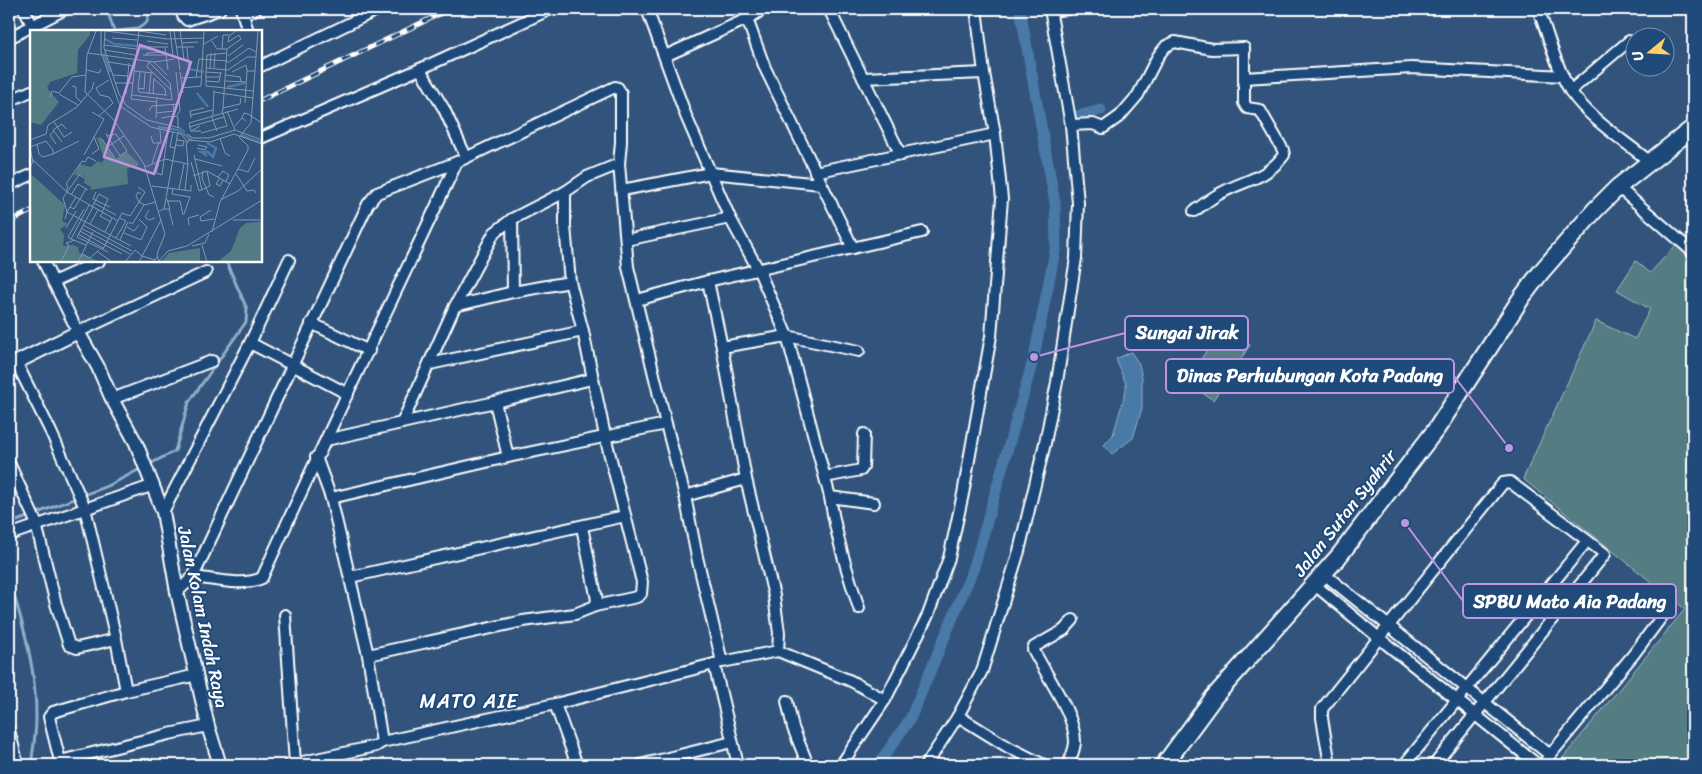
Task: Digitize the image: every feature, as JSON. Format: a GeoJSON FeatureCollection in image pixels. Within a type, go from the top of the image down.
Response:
{"type":"FeatureCollection","features":[{"type":"Feature","properties":{"kind":"main road","name":"Jalan Sutan Syahrir"},"geometry":{"type":"LineString","coordinates":[[1164,765],[1214,697],[1345,549],[1437,428],[1522,297],[1541,272],[1595,210],[1618,187],[1693,128]]}},
{"type":"Feature","properties":{"kind":"street"},"geometry":{"type":"LineString","coordinates":[[24,9],[33,27]]}},
{"type":"Feature","properties":{"kind":"street"},"geometry":{"type":"LineString","coordinates":[[9,38],[65,9]]}},
{"type":"Feature","properties":{"kind":"street"},"geometry":{"type":"LineString","coordinates":[[181,9],[183,16],[187,20],[220,9]]}},
{"type":"Feature","properties":{"kind":"street"},"geometry":{"type":"LineString","coordinates":[[248,30],[242,12],[256,9]]}},
{"type":"Feature","properties":{"kind":"street"},"geometry":{"type":"LineString","coordinates":[[262,66],[379,9]]}},
{"type":"Feature","properties":{"kind":"street"},"geometry":{"type":"LineString","coordinates":[[262,138],[420,69],[551,9]]}},
{"type":"Feature","properties":{"kind":"street"},"geometry":{"type":"LineString","coordinates":[[647,9],[686,116],[730,218],[759,271],[787,336],[825,477],[834,526],[843,560],[860,608]]}},
{"type":"Feature","properties":{"kind":"street"},"geometry":{"type":"LineString","coordinates":[[665,56],[747,19],[764,9]]}},
{"type":"Feature","properties":{"kind":"street"},"geometry":{"type":"LineString","coordinates":[[829,9],[901,155]]}},
{"type":"Feature","properties":{"kind":"street"},"geometry":{"type":"LineString","coordinates":[[841,765],[885,700],[928,615],[949,558],[963,494],[991,336],[1002,199],[995,134],[984,73],[976,9]]}},
{"type":"Feature","properties":{"kind":"street"},"geometry":{"type":"LineString","coordinates":[[926,765],[958,716],[982,671],[1019,551],[1045,443],[1057,382],[1076,258],[1078,203],[1071,124],[1050,10],[1068,9]]}},
{"type":"Feature","properties":{"kind":"street"},"geometry":{"type":"LineString","coordinates":[[1539,13],[1570,91],[1585,110],[1649,161]]}},
{"type":"Feature","properties":{"kind":"street"},"geometry":{"type":"LineString","coordinates":[[747,19],[765,68],[853,248]]}},
{"type":"Feature","properties":{"kind":"street"},"geometry":{"type":"LineString","coordinates":[[1071,124],[1093,124],[1103,128],[1120,116],[1138,95],[1158,56],[1166,46],[1175,42],[1212,49],[1244,48],[1244,103],[1247,108],[1260,110],[1284,150],[1284,155],[1278,163],[1264,174],[1221,193],[1194,211]]}},
{"type":"Feature","properties":{"kind":"street"},"geometry":{"type":"LineString","coordinates":[[1570,91],[1624,45]]}},
{"type":"Feature","properties":{"kind":"street"},"geometry":{"type":"LineString","coordinates":[[1244,78],[1412,68],[1563,76]]}},
{"type":"Feature","properties":{"kind":"street"},"geometry":{"type":"LineString","coordinates":[[193,577],[246,583],[255,582],[262,578],[316,457],[326,440],[462,159],[444,109],[420,69]]}},
{"type":"Feature","properties":{"kind":"street"},"geometry":{"type":"LineString","coordinates":[[863,78],[984,73]]}},
{"type":"Feature","properties":{"kind":"street"},"geometry":{"type":"LineString","coordinates":[[177,592],[193,577],[368,204],[377,194],[462,159],[615,87],[618,88],[620,93],[621,142],[619,164],[628,267],[685,496],[738,765]]}},
{"type":"Feature","properties":{"kind":"street"},"geometry":{"type":"LineString","coordinates":[[9,101],[30,90]]}},
{"type":"Feature","properties":{"kind":"street"},"geometry":{"type":"LineString","coordinates":[[815,172],[995,134]]}},
{"type":"Feature","properties":{"kind":"street"},"geometry":{"type":"LineString","coordinates":[[402,423],[455,306],[490,239],[498,229],[512,219],[565,192],[586,177],[619,164]]}},
{"type":"Feature","properties":{"kind":"street"},"geometry":{"type":"LineString","coordinates":[[622,190],[711,172],[821,184]]}},
{"type":"Feature","properties":{"kind":"street"},"geometry":{"type":"LineString","coordinates":[[9,185],[30,175]]}},
{"type":"Feature","properties":{"kind":"street"},"geometry":{"type":"LineString","coordinates":[[1618,187],[1693,252]]}},
{"type":"Feature","properties":{"kind":"street"},"geometry":{"type":"LineString","coordinates":[[368,655],[523,621],[575,614],[595,606],[641,594],[642,582],[621,493],[605,436],[583,331],[570,282],[564,226],[565,192]]}},
{"type":"Feature","properties":{"kind":"street"},"geometry":{"type":"LineString","coordinates":[[626,240],[730,218]]}},
{"type":"Feature","properties":{"kind":"street"},"geometry":{"type":"LineString","coordinates":[[512,219],[514,292]]}},
{"type":"Feature","properties":{"kind":"street"},"geometry":{"type":"LineString","coordinates":[[637,300],[708,281],[759,271],[922,232]]}},
{"type":"Feature","properties":{"kind":"street"},"geometry":{"type":"LineString","coordinates":[[163,512],[250,343],[289,260]]}},
{"type":"Feature","properties":{"kind":"street"},"geometry":{"type":"LineString","coordinates":[[43,262],[78,332]]}},
{"type":"Feature","properties":{"kind":"street"},"geometry":{"type":"LineString","coordinates":[[53,282],[97,262]]}},
{"type":"Feature","properties":{"kind":"street"},"geometry":{"type":"LineString","coordinates":[[126,691],[116,639],[84,505],[51,432],[12,364],[206,272]]}},
{"type":"Feature","properties":{"kind":"street"},"geometry":{"type":"LineString","coordinates":[[708,281],[746,479],[774,596],[779,633],[778,651]]}},
{"type":"Feature","properties":{"kind":"street"},"geometry":{"type":"LineString","coordinates":[[455,306],[514,292],[570,282]]}},
{"type":"Feature","properties":{"kind":"street"},"geometry":{"type":"LineString","coordinates":[[311,323],[369,351]]}},
{"type":"Feature","properties":{"kind":"street"},"geometry":{"type":"LineString","coordinates":[[430,364],[583,331]]}},
{"type":"Feature","properties":{"kind":"street","name":"Jalan Kolam Indah Raya"},"geometry":{"type":"LineString","coordinates":[[78,332],[98,367],[112,399],[142,456],[163,512],[177,592],[208,726],[220,765]]}},
{"type":"Feature","properties":{"kind":"street"},"geometry":{"type":"LineString","coordinates":[[722,347],[787,336],[859,352]]}},
{"type":"Feature","properties":{"kind":"street"},"geometry":{"type":"LineString","coordinates":[[250,343],[348,394]]}},
{"type":"Feature","properties":{"kind":"street"},"geometry":{"type":"LineString","coordinates":[[112,399],[212,361]]}},
{"type":"Feature","properties":{"kind":"street"},"geometry":{"type":"LineString","coordinates":[[326,440],[592,379]]}},
{"type":"Feature","properties":{"kind":"street"},"geometry":{"type":"LineString","coordinates":[[495,402],[508,457]]}},
{"type":"Feature","properties":{"kind":"street"},"geometry":{"type":"LineString","coordinates":[[331,498],[508,457],[666,424]]}},
{"type":"Feature","properties":{"kind":"street"},"geometry":{"type":"LineString","coordinates":[[825,477],[861,470],[863,466],[864,434]]}},
{"type":"Feature","properties":{"kind":"street"},"geometry":{"type":"LineString","coordinates":[[316,457],[331,498],[350,577],[368,655],[382,742]]}},
{"type":"Feature","properties":{"kind":"street"},"geometry":{"type":"LineString","coordinates":[[9,463],[31,508],[56,604],[69,645],[77,648],[116,639]]}},
{"type":"Feature","properties":{"kind":"street"},"geometry":{"type":"LineString","coordinates":[[685,496],[746,479]]}},
{"type":"Feature","properties":{"kind":"street"},"geometry":{"type":"LineString","coordinates":[[9,535],[35,522],[152,481]]}},
{"type":"Feature","properties":{"kind":"street"},"geometry":{"type":"LineString","coordinates":[[1330,765],[1322,709],[1503,483],[1510,482],[1605,554],[1434,765]]}},
{"type":"Feature","properties":{"kind":"street"},"geometry":{"type":"LineString","coordinates":[[830,497],[874,503]]}},
{"type":"Feature","properties":{"kind":"street"},"geometry":{"type":"LineString","coordinates":[[350,577],[625,516]]}},
{"type":"Feature","properties":{"kind":"street"},"geometry":{"type":"LineString","coordinates":[[582,527],[597,600],[595,606]]}},
{"type":"Feature","properties":{"kind":"street"},"geometry":{"type":"LineString","coordinates":[[1404,765],[1587,541]]}},
{"type":"Feature","properties":{"kind":"street"},"geometry":{"type":"LineString","coordinates":[[1320,579],[1389,626],[1550,755]]}},
{"type":"Feature","properties":{"kind":"street"},"geometry":{"type":"LineString","coordinates":[[1320,579],[1379,638],[1538,765]]}},
{"type":"Feature","properties":{"kind":"street"},"geometry":{"type":"LineString","coordinates":[[1543,765],[1633,655],[1666,611]]}},
{"type":"Feature","properties":{"kind":"street"},"geometry":{"type":"LineString","coordinates":[[284,615],[292,764],[312,762],[376,746],[382,742],[556,704],[718,663],[778,651],[850,681],[885,700]]}},
{"type":"Feature","properties":{"kind":"street"},"geometry":{"type":"LineString","coordinates":[[1068,765],[1075,742],[1072,724],[1059,696],[1032,650],[1064,630],[1072,620]]}},
{"type":"Feature","properties":{"kind":"street"},"geometry":{"type":"LineString","coordinates":[[197,674],[126,691],[53,712],[50,714],[50,723],[60,763],[169,734],[208,726]]}},
{"type":"Feature","properties":{"kind":"street"},"geometry":{"type":"LineString","coordinates":[[787,700],[794,728],[808,765]]}},
{"type":"Feature","properties":{"kind":"street"},"geometry":{"type":"LineString","coordinates":[[556,704],[577,765]]}},
{"type":"Feature","properties":{"kind":"street"},"geometry":{"type":"LineString","coordinates":[[958,716],[1008,747],[1044,765]]}},
{"type":"Feature","properties":{"kind":"street"},"geometry":{"type":"LineString","coordinates":[[9,730],[18,765]]}},
{"type":"Feature","properties":{"kind":"street"},"geometry":{"type":"LineString","coordinates":[[640,765],[680,761],[732,742]]}},
{"type":"Feature","properties":{"kind":"green space"},"geometry":{"type":"Polygon","coordinates":[[[1676,245],[1693,262],[1693,328],[1687,336],[1693,342],[1693,765],[1557,765],[1685,609],[1523,479],[1596,321],[1635,339],[1650,309],[1617,290],[1636,261],[1650,273],[1676,245]]]}},
{"type":"Feature","properties":{"kind":"green space"},"geometry":{"type":"Polygon","coordinates":[[[1222,327],[1250,345],[1213,400],[1186,382],[1222,327]]]}},
{"type":"Feature","properties":{"kind":"water"},"geometry":{"type":"Polygon","coordinates":[[[1131,352],[1139,364],[1142,378],[1142,408],[1133,438],[1112,454],[1104,445],[1113,435],[1126,390],[1126,384],[1116,359],[1131,352]]]}},
{"type":"Feature","properties":{"kind":"waterway"},"geometry":{"type":"LineString","coordinates":[[107,9],[114,30]]}},
{"type":"Feature","properties":{"kind":"waterway"},"geometry":{"type":"LineString","coordinates":[[128,30],[137,29],[147,22],[149,9]]}},
{"type":"Feature","properties":{"kind":"waterway"},"geometry":{"type":"LineString","coordinates":[[878,765],[910,719],[974,567],[1034,357],[1056,246],[1055,203],[1020,9]]}},
{"type":"Feature","properties":{"kind":"waterway"},"geometry":{"type":"LineString","coordinates":[[1077,116],[1101,110]]}},
{"type":"Feature","properties":{"kind":"waterway"},"geometry":{"type":"LineString","coordinates":[[148,465],[175,451],[189,402],[246,322],[247,309],[226,262]]}},
{"type":"Feature","properties":{"kind":"waterway"},"geometry":{"type":"LineString","coordinates":[[9,524],[110,485],[142,468]]}},
{"type":"Feature","properties":{"kind":"waterway"},"geometry":{"type":"LineString","coordinates":[[9,579],[32,666],[36,701],[36,725],[31,765]]}},
{"type":"Feature","properties":{"kind":"railway"},"geometry":{"type":"LineString","coordinates":[[262,100],[450,9]]}},
{"type":"Feature","properties":{"kind":"railway"},"geometry":{"type":"LineString","coordinates":[[9,222],[30,212]]}},
{"type":"Feature","properties":{"kind":"place","name":"Sungai Jirak"},"geometry":{"type":"Point","coordinates":[1034,357]}},
{"type":"Feature","properties":{"kind":"place","name":"Dinas Perhubungan Kota Padang"},"geometry":{"type":"Point","coordinates":[1509,448]}},
{"type":"Feature","properties":{"kind":"place","name":"SPBU Mato Aia Padang"},"geometry":{"type":"Point","coordinates":[1405,523]}},
{"type":"Feature","properties":{"kind":"district","name":"MATO AIE"},"geometry":{"type":"Point","coordinates":[469,701]}}]}
